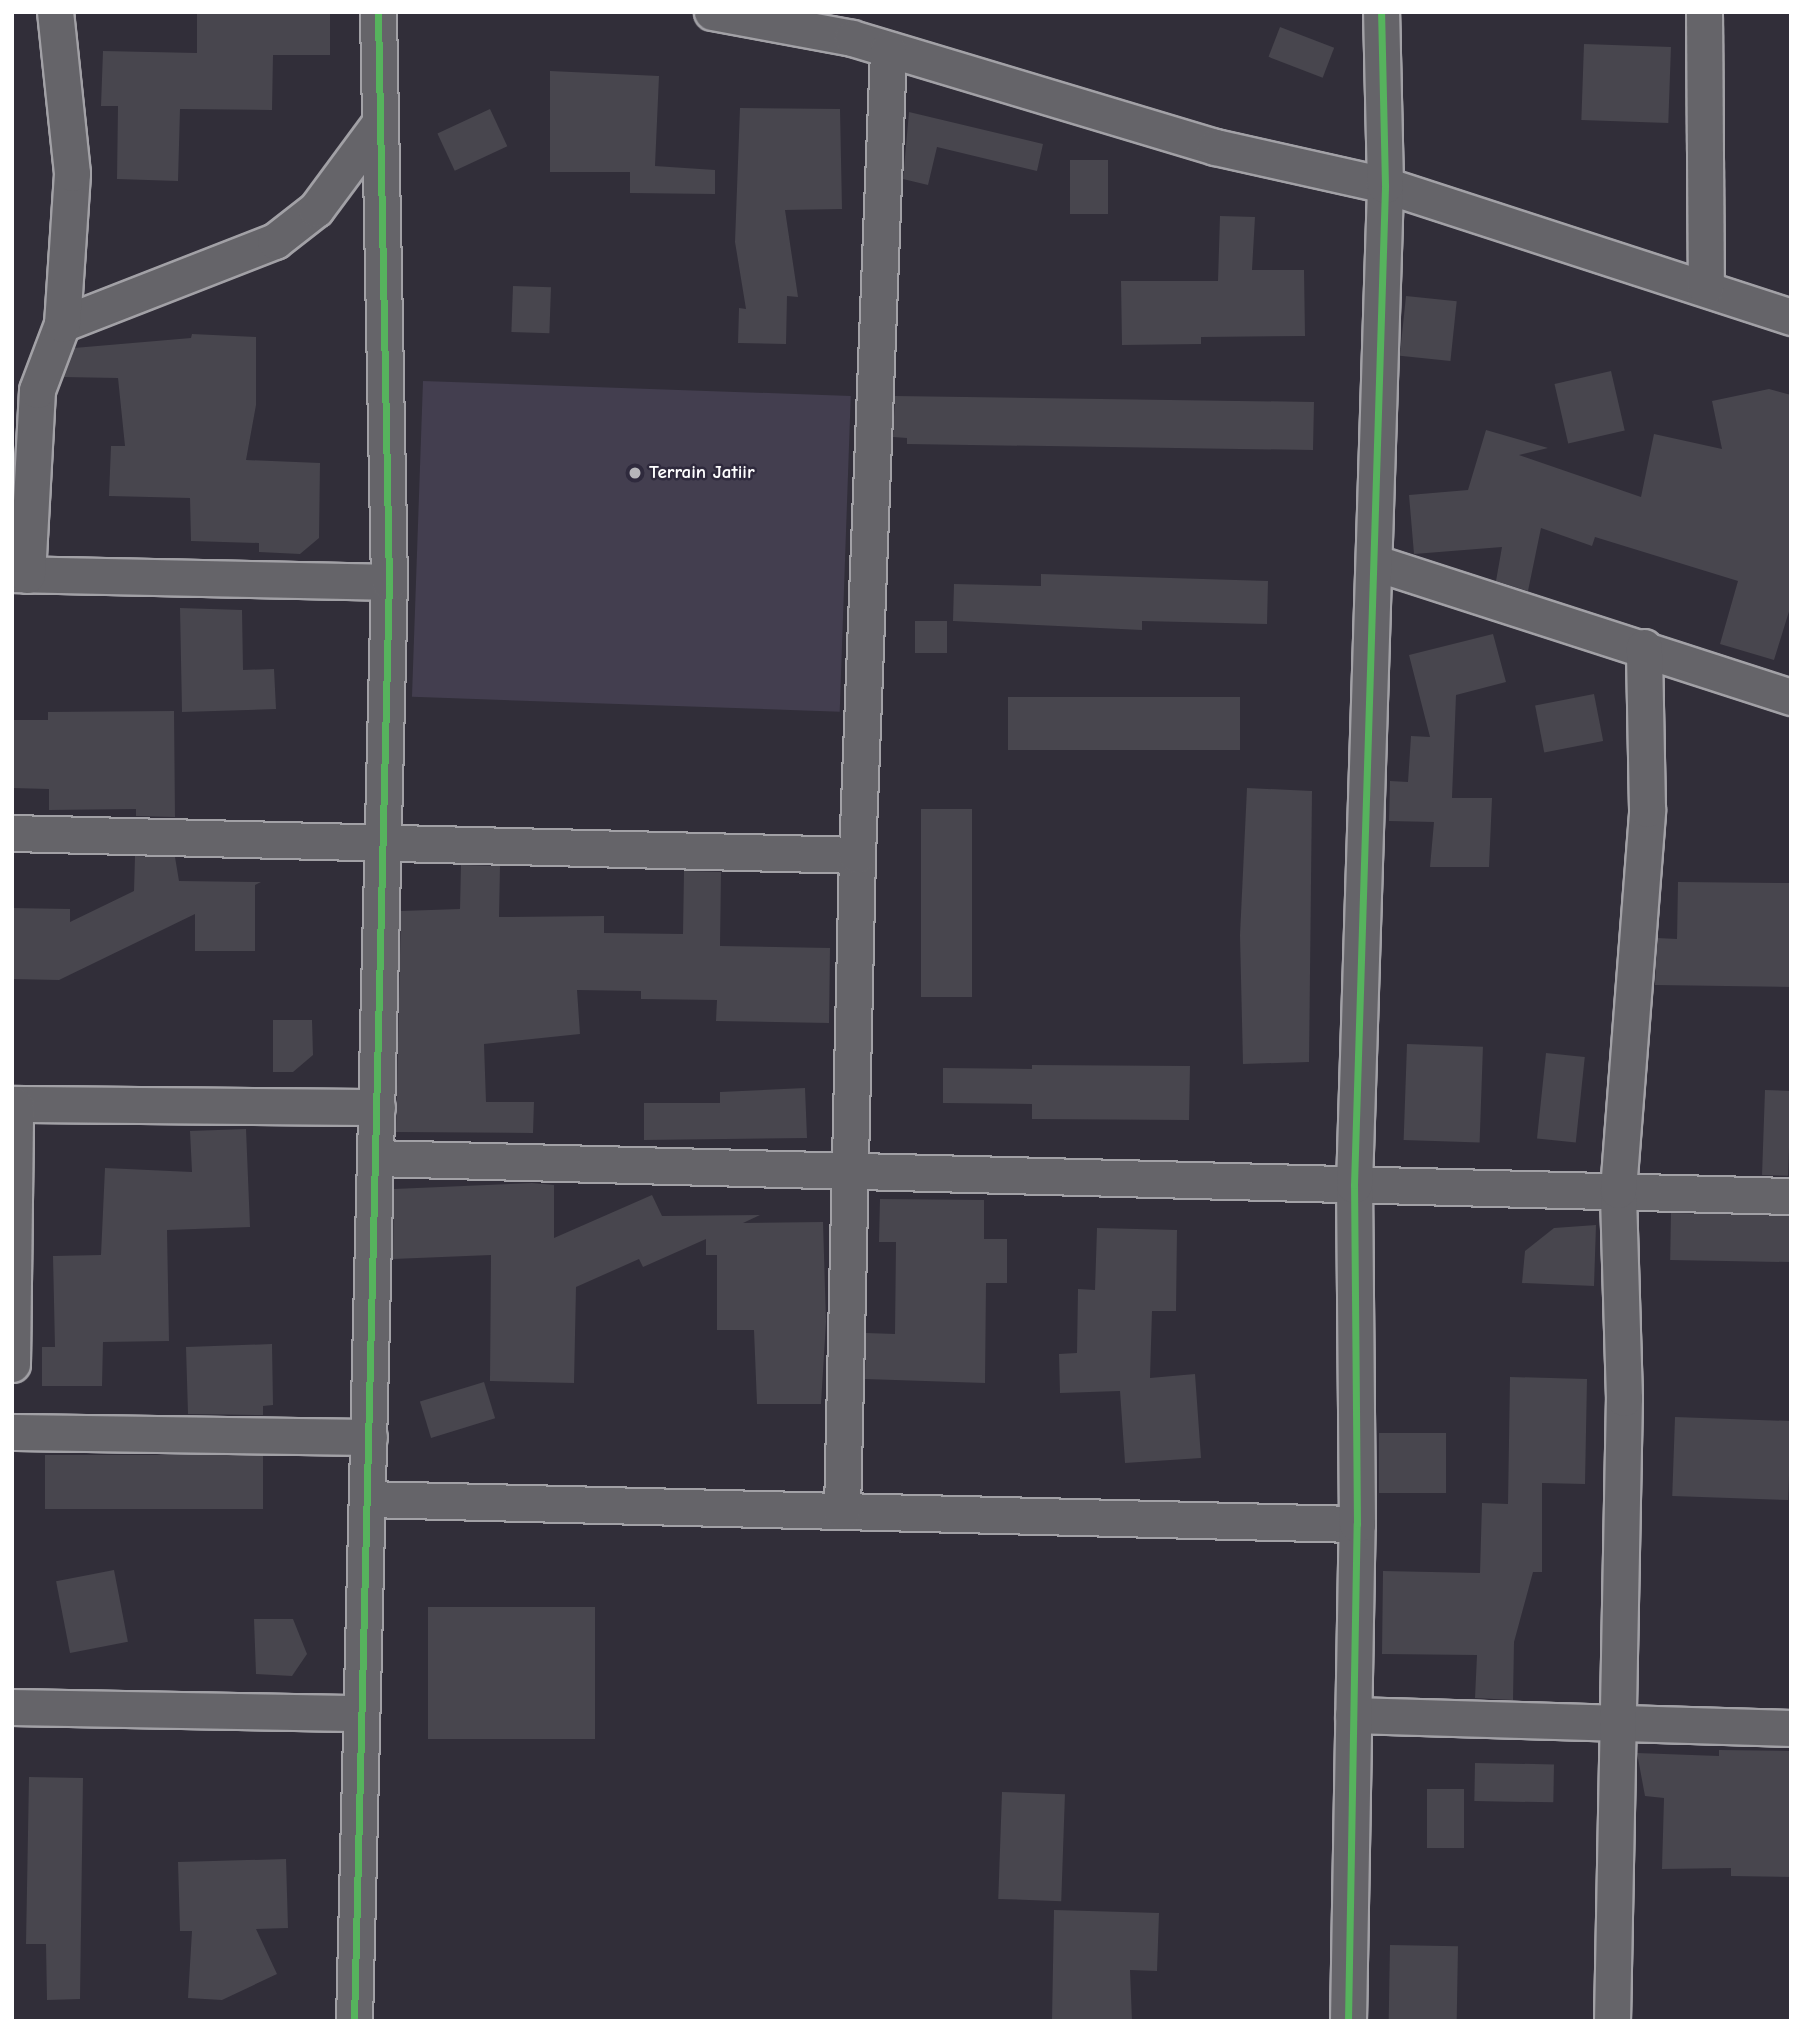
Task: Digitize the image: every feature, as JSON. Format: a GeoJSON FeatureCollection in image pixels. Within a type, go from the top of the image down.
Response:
{"type":"FeatureCollection","features":[{"type":"Feature","properties":{"kind":"street"},"geometry":{"type":"LineString","coordinates":[[55,12],[72,173],[62,324],[37,390],[20,575],[389,582]]}},
{"type":"Feature","properties":{"kind":"street"},"geometry":{"type":"LineString","coordinates":[[354,2021],[389,582],[378,12]]}},
{"type":"Feature","properties":{"kind":"street"},"geometry":{"type":"LineString","coordinates":[[712,12],[853,25],[888,50],[1215,147],[1385,185],[1706,287],[1791,317]]}},
{"type":"Feature","properties":{"kind":"street"},"geometry":{"type":"LineString","coordinates":[[1348,2021],[1357,1524],[1353,1185],[1376,563],[1385,185],[1381,12]]}},
{"type":"Feature","properties":{"kind":"street"},"geometry":{"type":"LineString","coordinates":[[1704,12],[1706,287]]}},
{"type":"Feature","properties":{"kind":"street"},"geometry":{"type":"LineString","coordinates":[[842,1511],[857,855],[888,50]]}},
{"type":"Feature","properties":{"kind":"street"},"geometry":{"type":"LineString","coordinates":[[62,324],[275,241],[316,209],[379,124]]}},
{"type":"Feature","properties":{"kind":"street"},"geometry":{"type":"LineString","coordinates":[[1376,563],[1644,647],[1791,697]]}},
{"type":"Feature","properties":{"kind":"street"},"geometry":{"type":"LineString","coordinates":[[1612,2021],[1615,1721],[1624,1398],[1618,1190],[1647,809],[1644,647]]}},
{"type":"Feature","properties":{"kind":"street"},"geometry":{"type":"LineString","coordinates":[[12,833],[857,855]]}},
{"type":"Feature","properties":{"kind":"street"},"geometry":{"type":"LineString","coordinates":[[12,1364],[14,1105],[377,1107]]}},
{"type":"Feature","properties":{"kind":"street"},"geometry":{"type":"LineString","coordinates":[[375,1158],[1791,1196]]}},
{"type":"Feature","properties":{"kind":"street"},"geometry":{"type":"LineString","coordinates":[[12,1432],[369,1437]]}},
{"type":"Feature","properties":{"kind":"street"},"geometry":{"type":"LineString","coordinates":[[367,1499],[1357,1524]]}},
{"type":"Feature","properties":{"kind":"street"},"geometry":{"type":"LineString","coordinates":[[12,1707],[361,1713]]}},
{"type":"Feature","properties":{"kind":"street"},"geometry":{"type":"LineString","coordinates":[[1353,1715],[1791,1728]]}},
{"type":"Feature","properties":{"kind":"shaded area","name":"Terrain Jatiir"},"geometry":{"type":"Polygon","coordinates":[[[423,381],[851,396],[840,712],[412,697],[423,381]]]}},
{"type":"Feature","properties":{"kind":"building"},"geometry":{"type":"Polygon","coordinates":[[[197,12],[330,12],[330,55],[273,55],[272,110],[180,109],[178,181],[117,179],[118,106],[101,106],[103,51],[197,53],[197,12]]]}},
{"type":"Feature","properties":{"kind":"building"},"geometry":{"type":"Polygon","coordinates":[[[1280,27],[1334,48],[1323,78],[1269,57],[1280,27]]]}},
{"type":"Feature","properties":{"kind":"building"},"geometry":{"type":"Polygon","coordinates":[[[1584,44],[1671,47],[1668,123],[1581,120],[1584,44]]]}},
{"type":"Feature","properties":{"kind":"building"},"geometry":{"type":"Polygon","coordinates":[[[550,71],[659,76],[655,166],[715,170],[715,194],[630,193],[630,172],[550,172],[550,71]]]}},
{"type":"Feature","properties":{"kind":"building"},"geometry":{"type":"Polygon","coordinates":[[[740,108],[840,109],[842,209],[785,210],[798,297],[787,296],[786,344],[738,343],[739,308],[746,309],[735,242],[740,108]]]}},
{"type":"Feature","properties":{"kind":"building"},"geometry":{"type":"Polygon","coordinates":[[[490,109],[507,146],[455,171],[437,134],[490,109]]]}},
{"type":"Feature","properties":{"kind":"building"},"geometry":{"type":"Polygon","coordinates":[[[909,112],[1043,144],[1037,171],[937,147],[928,185],[903,179],[909,112]]]}},
{"type":"Feature","properties":{"kind":"building"},"geometry":{"type":"Polygon","coordinates":[[[1070,160],[1108,160],[1108,214],[1070,214],[1070,160]]]}},
{"type":"Feature","properties":{"kind":"building"},"geometry":{"type":"Polygon","coordinates":[[[1220,216],[1255,217],[1252,270],[1304,270],[1305,336],[1201,337],[1201,344],[1122,345],[1121,281],[1218,281],[1220,216]]]}},
{"type":"Feature","properties":{"kind":"building"},"geometry":{"type":"Polygon","coordinates":[[[513,286],[551,287],[549,333],[511,332],[513,286]]]}},
{"type":"Feature","properties":{"kind":"building"},"geometry":{"type":"Polygon","coordinates":[[[1406,296],[1457,301],[1450,361],[1400,356],[1406,296]]]}},
{"type":"Feature","properties":{"kind":"building"},"geometry":{"type":"Polygon","coordinates":[[[192,334],[256,337],[256,405],[246,460],[320,463],[319,538],[300,554],[259,552],[259,543],[191,541],[190,498],[109,496],[111,446],[125,446],[118,378],[63,377],[74,348],[191,338],[192,334]]]}},
{"type":"Feature","properties":{"kind":"building"},"geometry":{"type":"Polygon","coordinates":[[[1611,371],[1625,430],[1568,443],[1554,384],[1611,371]]]}},
{"type":"Feature","properties":{"kind":"building"},"geometry":{"type":"Polygon","coordinates":[[[1769,389],[1791,395],[1791,605],[1774,660],[1720,644],[1738,581],[1595,537],[1592,546],[1541,528],[1528,591],[1496,581],[1502,547],[1414,554],[1409,495],[1468,490],[1486,430],[1548,448],[1519,455],[1641,497],[1654,434],[1722,449],[1712,401],[1769,389]]]}},
{"type":"Feature","properties":{"kind":"building"},"geometry":{"type":"Polygon","coordinates":[[[895,396],[1314,402],[1313,450],[907,444],[907,438],[893,437],[895,396]]]}},
{"type":"Feature","properties":{"kind":"building"},"geometry":{"type":"Polygon","coordinates":[[[1041,574],[1268,581],[1267,624],[1142,621],[1142,630],[953,621],[954,584],[1041,586],[1041,574]]]}},
{"type":"Feature","properties":{"kind":"building"},"geometry":{"type":"Polygon","coordinates":[[[180,608],[242,610],[243,670],[274,669],[276,709],[182,712],[180,608]]]}},
{"type":"Feature","properties":{"kind":"building"},"geometry":{"type":"Polygon","coordinates":[[[915,621],[947,621],[947,653],[915,653],[915,621]]]}},
{"type":"Feature","properties":{"kind":"building"},"geometry":{"type":"Polygon","coordinates":[[[1493,634],[1506,682],[1456,695],[1452,798],[1492,798],[1489,867],[1430,867],[1434,822],[1389,821],[1390,781],[1408,782],[1411,736],[1430,737],[1409,655],[1493,634]]]}},
{"type":"Feature","properties":{"kind":"building"},"geometry":{"type":"Polygon","coordinates":[[[1594,694],[1603,741],[1544,753],[1535,705],[1594,694]]]}},
{"type":"Feature","properties":{"kind":"building"},"geometry":{"type":"Polygon","coordinates":[[[1008,697],[1240,697],[1240,750],[1008,750],[1008,697]]]}},
{"type":"Feature","properties":{"kind":"building"},"geometry":{"type":"Polygon","coordinates":[[[174,711],[175,817],[136,816],[136,809],[49,810],[49,789],[12,788],[12,720],[48,720],[48,712],[174,711]]]}},
{"type":"Feature","properties":{"kind":"building"},"geometry":{"type":"Polygon","coordinates":[[[1247,788],[1312,791],[1309,1062],[1243,1064],[1240,935],[1247,788]]]}},
{"type":"Feature","properties":{"kind":"building"},"geometry":{"type":"Polygon","coordinates":[[[921,809],[972,809],[972,997],[921,997],[921,809]]]}},
{"type":"Feature","properties":{"kind":"building"},"geometry":{"type":"Polygon","coordinates":[[[135,856],[175,857],[179,881],[261,882],[255,885],[255,951],[195,951],[195,914],[59,980],[12,979],[12,908],[70,909],[70,922],[134,891],[135,856]]]}},
{"type":"Feature","properties":{"kind":"building"},"geometry":{"type":"Polygon","coordinates":[[[461,865],[500,866],[499,917],[604,916],[604,933],[683,934],[684,871],[721,872],[720,946],[830,948],[829,1023],[716,1021],[717,1000],[641,999],[641,991],[577,990],[580,1034],[484,1044],[486,1102],[534,1102],[533,1133],[396,1132],[401,911],[460,909],[461,865]]]}},
{"type":"Feature","properties":{"kind":"building"},"geometry":{"type":"Polygon","coordinates":[[[1678,882],[1791,883],[1791,987],[1655,985],[1657,938],[1677,939],[1678,882]]]}},
{"type":"Feature","properties":{"kind":"building"},"geometry":{"type":"Polygon","coordinates":[[[273,1020],[312,1020],[313,1055],[293,1072],[273,1072],[273,1020]]]}},
{"type":"Feature","properties":{"kind":"building"},"geometry":{"type":"Polygon","coordinates":[[[1407,1044],[1483,1047],[1480,1143],[1404,1140],[1407,1044]]]}},
{"type":"Feature","properties":{"kind":"building"},"geometry":{"type":"Polygon","coordinates":[[[1546,1053],[1585,1057],[1576,1143],[1537,1139],[1546,1053]]]}},
{"type":"Feature","properties":{"kind":"building"},"geometry":{"type":"Polygon","coordinates":[[[1032,1065],[1190,1066],[1189,1120],[1032,1119],[1032,1104],[943,1103],[943,1068],[1032,1069],[1032,1065]]]}},
{"type":"Feature","properties":{"kind":"building"},"geometry":{"type":"Polygon","coordinates":[[[805,1088],[807,1138],[644,1140],[644,1103],[720,1103],[720,1092],[805,1088]]]}},
{"type":"Feature","properties":{"kind":"building"},"geometry":{"type":"Polygon","coordinates":[[[1765,1090],[1791,1091],[1788,1176],[1762,1175],[1765,1090]]]}},
{"type":"Feature","properties":{"kind":"building"},"geometry":{"type":"Polygon","coordinates":[[[246,1129],[250,1227],[167,1230],[169,1341],[103,1342],[102,1386],[42,1386],[42,1347],[55,1347],[53,1256],[101,1255],[105,1168],[192,1172],[190,1131],[246,1129]]]}},
{"type":"Feature","properties":{"kind":"building"},"geometry":{"type":"Polygon","coordinates":[[[532,1183],[554,1185],[554,1238],[652,1195],[662,1216],[760,1215],[743,1223],[823,1222],[826,1322],[821,1404],[757,1404],[754,1330],[717,1330],[717,1255],[706,1255],[706,1239],[643,1267],[639,1259],[576,1287],[574,1383],[490,1381],[491,1255],[393,1259],[394,1189],[532,1183]]]}},
{"type":"Feature","properties":{"kind":"building"},"geometry":{"type":"Polygon","coordinates":[[[880,1199],[984,1200],[984,1239],[1007,1239],[1007,1283],[986,1283],[985,1383],[865,1379],[866,1333],[895,1334],[896,1242],[879,1242],[880,1199]]]}},
{"type":"Feature","properties":{"kind":"building"},"geometry":{"type":"Polygon","coordinates":[[[1671,1213],[1791,1215],[1790,1262],[1670,1260],[1671,1213]]]}},
{"type":"Feature","properties":{"kind":"building"},"geometry":{"type":"Polygon","coordinates":[[[1596,1225],[1594,1286],[1522,1283],[1525,1251],[1554,1228],[1596,1225]]]}},
{"type":"Feature","properties":{"kind":"building"},"geometry":{"type":"Polygon","coordinates":[[[1097,1228],[1177,1230],[1176,1311],[1152,1311],[1150,1378],[1195,1374],[1201,1458],[1125,1463],[1120,1391],[1060,1393],[1059,1354],[1077,1353],[1078,1289],[1095,1290],[1097,1228]]]}},
{"type":"Feature","properties":{"kind":"building"},"geometry":{"type":"Polygon","coordinates":[[[272,1344],[273,1405],[263,1406],[263,1415],[188,1414],[186,1347],[272,1344]]]}},
{"type":"Feature","properties":{"kind":"building"},"geometry":{"type":"Polygon","coordinates":[[[1510,1377],[1587,1379],[1585,1484],[1542,1483],[1542,1572],[1533,1572],[1514,1642],[1513,1700],[1475,1698],[1477,1655],[1382,1654],[1383,1571],[1480,1573],[1482,1503],[1508,1504],[1510,1377]]]}},
{"type":"Feature","properties":{"kind":"building"},"geometry":{"type":"Polygon","coordinates":[[[484,1382],[495,1418],[431,1438],[420,1402],[484,1382]]]}},
{"type":"Feature","properties":{"kind":"building"},"geometry":{"type":"Polygon","coordinates":[[[1675,1417],[1791,1421],[1788,1500],[1672,1496],[1675,1417]]]}},
{"type":"Feature","properties":{"kind":"building"},"geometry":{"type":"Polygon","coordinates":[[[1379,1433],[1446,1433],[1446,1493],[1379,1493],[1379,1433]]]}},
{"type":"Feature","properties":{"kind":"building"},"geometry":{"type":"Polygon","coordinates":[[[45,1455],[263,1455],[263,1509],[45,1509],[45,1455]]]}},
{"type":"Feature","properties":{"kind":"building"},"geometry":{"type":"Polygon","coordinates":[[[114,1570],[128,1642],[70,1653],[56,1581],[114,1570]]]}},
{"type":"Feature","properties":{"kind":"building"},"geometry":{"type":"Polygon","coordinates":[[[428,1607],[595,1607],[595,1739],[428,1739],[428,1607]]]}},
{"type":"Feature","properties":{"kind":"building"},"geometry":{"type":"Polygon","coordinates":[[[254,1619],[293,1619],[307,1654],[292,1676],[256,1674],[254,1619]]]}},
{"type":"Feature","properties":{"kind":"building"},"geometry":{"type":"Polygon","coordinates":[[[1719,1750],[1791,1751],[1791,1877],[1731,1876],[1731,1868],[1662,1869],[1664,1798],[1645,1796],[1637,1753],[1719,1756],[1719,1750]]]}},
{"type":"Feature","properties":{"kind":"building"},"geometry":{"type":"Polygon","coordinates":[[[1475,1763],[1554,1764],[1553,1802],[1474,1801],[1475,1763]]]}},
{"type":"Feature","properties":{"kind":"building"},"geometry":{"type":"Polygon","coordinates":[[[29,1777],[83,1778],[80,1999],[47,2000],[46,1944],[26,1944],[29,1777]]]}},
{"type":"Feature","properties":{"kind":"building"},"geometry":{"type":"Polygon","coordinates":[[[1427,1789],[1464,1789],[1464,1848],[1427,1848],[1427,1789]]]}},
{"type":"Feature","properties":{"kind":"building"},"geometry":{"type":"Polygon","coordinates":[[[1002,1792],[1065,1794],[1061,1901],[998,1899],[1002,1792]]]}},
{"type":"Feature","properties":{"kind":"building"},"geometry":{"type":"Polygon","coordinates":[[[286,1859],[288,1928],[256,1929],[277,1974],[222,2000],[188,1998],[192,1931],[180,1931],[178,1862],[286,1859]]]}},
{"type":"Feature","properties":{"kind":"building"},"geometry":{"type":"Polygon","coordinates":[[[1054,1910],[1159,1913],[1157,1971],[1130,1970],[1132,2021],[1052,2021],[1054,1910]]]}},
{"type":"Feature","properties":{"kind":"building"},"geometry":{"type":"Polygon","coordinates":[[[1390,1945],[1458,1946],[1457,2021],[1389,2021],[1390,1945]]]}},
{"type":"Feature","properties":{"kind":"cycle path"},"geometry":{"type":"LineString","coordinates":[[354,2021],[389,582],[378,12]]}},
{"type":"Feature","properties":{"kind":"cycle path"},"geometry":{"type":"LineString","coordinates":[[1348,2021],[1357,1524],[1354,1185],[1385,185],[1381,12]]}},
{"type":"Feature","properties":{"kind":"place","name":"Terrain Jatiir"},"geometry":{"type":"Point","coordinates":[635,473]}}]}
